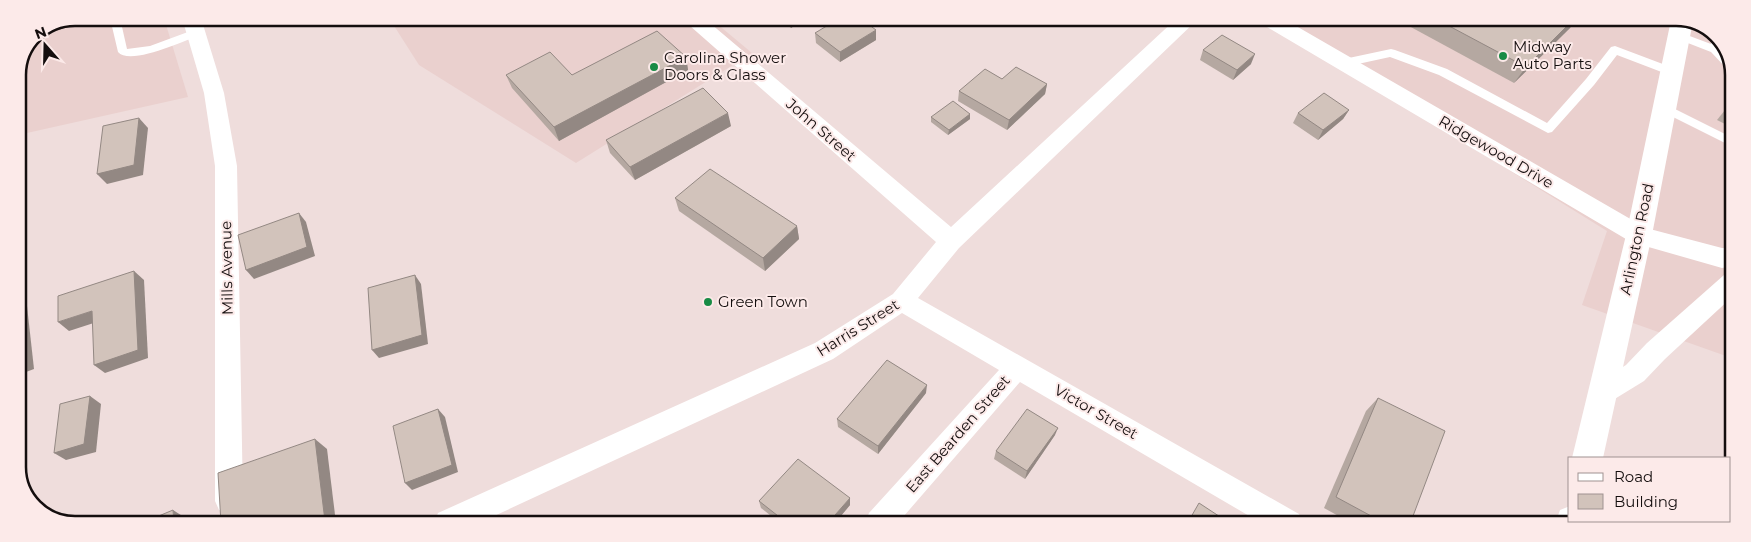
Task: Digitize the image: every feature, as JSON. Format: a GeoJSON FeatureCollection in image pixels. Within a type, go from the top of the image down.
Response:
{"type":"FeatureCollection","features":[{"type":"Feature","properties":{"kind":"main road","name":"Arlington Road"},"geometry":{"type":"LineString","coordinates":[[1587,457],[1604,392],[1639,235],[1680,28]]}},
{"type":"Feature","properties":{"kind":"street","name":"Mills Avenue"},"geometry":{"type":"LineString","coordinates":[[193,26],[214,93],[226,166],[230,516]]}},
{"type":"Feature","properties":{"kind":"street","name":"John Street"},"geometry":{"type":"LineString","coordinates":[[700,26],[950,241]]}},
{"type":"Feature","properties":{"kind":"street","name":"Harris Street"},"geometry":{"type":"LineString","coordinates":[[463,516],[824,351],[902,301],[950,241],[1180,26]]}},
{"type":"Feature","properties":{"kind":"street","name":"Ridgewood Drive"},"geometry":{"type":"LineString","coordinates":[[1281,26],[1639,235],[1725,258]]}},
{"type":"Feature","properties":{"kind":"street"},"geometry":{"type":"LineString","coordinates":[[1604,392],[1635,373],[1656,351],[1725,288]]}},
{"type":"Feature","properties":{"kind":"street","name":"Victor Street"},"geometry":{"type":"LineString","coordinates":[[902,301],[1275,516]]}},
{"type":"Feature","properties":{"kind":"street","name":"East Bearden Street"},"geometry":{"type":"LineString","coordinates":[[886,516],[1017,367]]}},
{"type":"Feature","properties":{"kind":"lane"},"geometry":{"type":"LineString","coordinates":[[117,26],[123,52],[132,53],[145,50],[193,26]]}},
{"type":"Feature","properties":{"kind":"lane"},"geometry":{"type":"LineString","coordinates":[[1680,28],[1715,49],[1720,55]]}},
{"type":"Feature","properties":{"kind":"lane"},"geometry":{"type":"LineString","coordinates":[[1344,63],[1391,53],[1443,72],[1548,129],[1590,82],[1615,50],[1672,72]]}},
{"type":"Feature","properties":{"kind":"lane"},"geometry":{"type":"LineString","coordinates":[[1665,108],[1725,139]]}},
{"type":"Feature","properties":{"kind":"shaded area"},"geometry":{"type":"Polygon","coordinates":[[[166,26],[188,97],[26,133],[26,75],[30,56],[34,48],[48,34],[66,27],[166,26]]]}},
{"type":"Feature","properties":{"kind":"shaded area"},"geometry":{"type":"Polygon","coordinates":[[[394,26],[720,26],[752,53],[576,163],[419,65],[394,26]]]}},
{"type":"Feature","properties":{"kind":"shaded area"},"geometry":{"type":"Polygon","coordinates":[[[1276,26],[1676,26],[1703,34],[1717,48],[1725,72],[1725,356],[1582,305],[1607,231],[1276,26]]]}},
{"type":"Feature","properties":{"kind":"building"},"geometry":{"type":"Polygon","coordinates":[[[827,26],[871,26],[876,30],[840,52],[815,33],[827,26]]]}},
{"type":"Feature","properties":{"kind":"building"},"geometry":{"type":"Polygon","coordinates":[[[1449,26],[1567,26],[1526,67],[1449,26]]]}},
{"type":"Feature","properties":{"kind":"building"},"geometry":{"type":"Polygon","coordinates":[[[657,31],[686,57],[554,127],[506,75],[550,52],[572,75],[657,31]]]}},
{"type":"Feature","properties":{"kind":"building"},"geometry":{"type":"Polygon","coordinates":[[[1222,35],[1255,54],[1237,70],[1203,50],[1222,35]]]}},
{"type":"Feature","properties":{"kind":"building"},"geometry":{"type":"Polygon","coordinates":[[[1016,67],[1047,84],[1009,120],[959,91],[985,69],[1002,79],[1016,67]]]}},
{"type":"Feature","properties":{"kind":"building"},"geometry":{"type":"Polygon","coordinates":[[[703,88],[728,113],[630,167],[606,140],[703,88]]]}},
{"type":"Feature","properties":{"kind":"building"},"geometry":{"type":"Polygon","coordinates":[[[1324,93],[1349,110],[1323,130],[1298,113],[1324,93]]]}},
{"type":"Feature","properties":{"kind":"building"},"geometry":{"type":"Polygon","coordinates":[[[953,101],[970,114],[949,130],[931,117],[953,101]]]}},
{"type":"Feature","properties":{"kind":"building"},"geometry":{"type":"Polygon","coordinates":[[[139,118],[134,165],[97,174],[103,126],[139,118]]]}},
{"type":"Feature","properties":{"kind":"building"},"geometry":{"type":"Polygon","coordinates":[[[710,169],[797,226],[763,258],[675,198],[710,169]]]}},
{"type":"Feature","properties":{"kind":"building"},"geometry":{"type":"Polygon","coordinates":[[[299,213],[307,247],[246,270],[238,235],[299,213]]]}},
{"type":"Feature","properties":{"kind":"building"},"geometry":{"type":"Polygon","coordinates":[[[134,271],[138,350],[94,365],[92,311],[58,322],[58,296],[134,271]]]}},
{"type":"Feature","properties":{"kind":"building"},"geometry":{"type":"Polygon","coordinates":[[[415,275],[422,335],[372,350],[368,288],[415,275]]]}},
{"type":"Feature","properties":{"kind":"building"},"geometry":{"type":"Polygon","coordinates":[[[887,360],[927,385],[878,446],[837,419],[887,360]]]}},
{"type":"Feature","properties":{"kind":"building"},"geometry":{"type":"Polygon","coordinates":[[[90,396],[84,444],[54,453],[60,404],[90,396]]]}},
{"type":"Feature","properties":{"kind":"building"},"geometry":{"type":"Polygon","coordinates":[[[1378,398],[1445,431],[1413,516],[1371,516],[1336,497],[1378,398]]]}},
{"type":"Feature","properties":{"kind":"building"},"geometry":{"type":"Polygon","coordinates":[[[438,409],[452,465],[405,483],[393,426],[438,409]]]}},
{"type":"Feature","properties":{"kind":"building"},"geometry":{"type":"Polygon","coordinates":[[[1027,409],[1058,428],[1027,471],[996,451],[1027,409]]]}},
{"type":"Feature","properties":{"kind":"building"},"geometry":{"type":"Polygon","coordinates":[[[315,439],[324,516],[221,516],[218,473],[315,439]]]}},
{"type":"Feature","properties":{"kind":"building"},"geometry":{"type":"Polygon","coordinates":[[[798,459],[850,498],[834,516],[778,516],[759,501],[798,459]]]}},
{"type":"Feature","properties":{"kind":"building"},"geometry":{"type":"Polygon","coordinates":[[[1199,503],[1219,516],[1192,516],[1199,503]]]}},
{"type":"Feature","properties":{"kind":"building"},"geometry":{"type":"Polygon","coordinates":[[[173,510],[173,516],[159,516],[173,510]]]}},
{"type":"Feature","properties":{"kind":"place","name":"Midway Auto Parts"},"geometry":{"type":"Point","coordinates":[1503,56]}},
{"type":"Feature","properties":{"kind":"place","name":"Carolina Shower Doors & Glass"},"geometry":{"type":"Point","coordinates":[654,67]}},
{"type":"Feature","properties":{"kind":"place","name":"Green Town"},"geometry":{"type":"Point","coordinates":[708,302]}}]}
